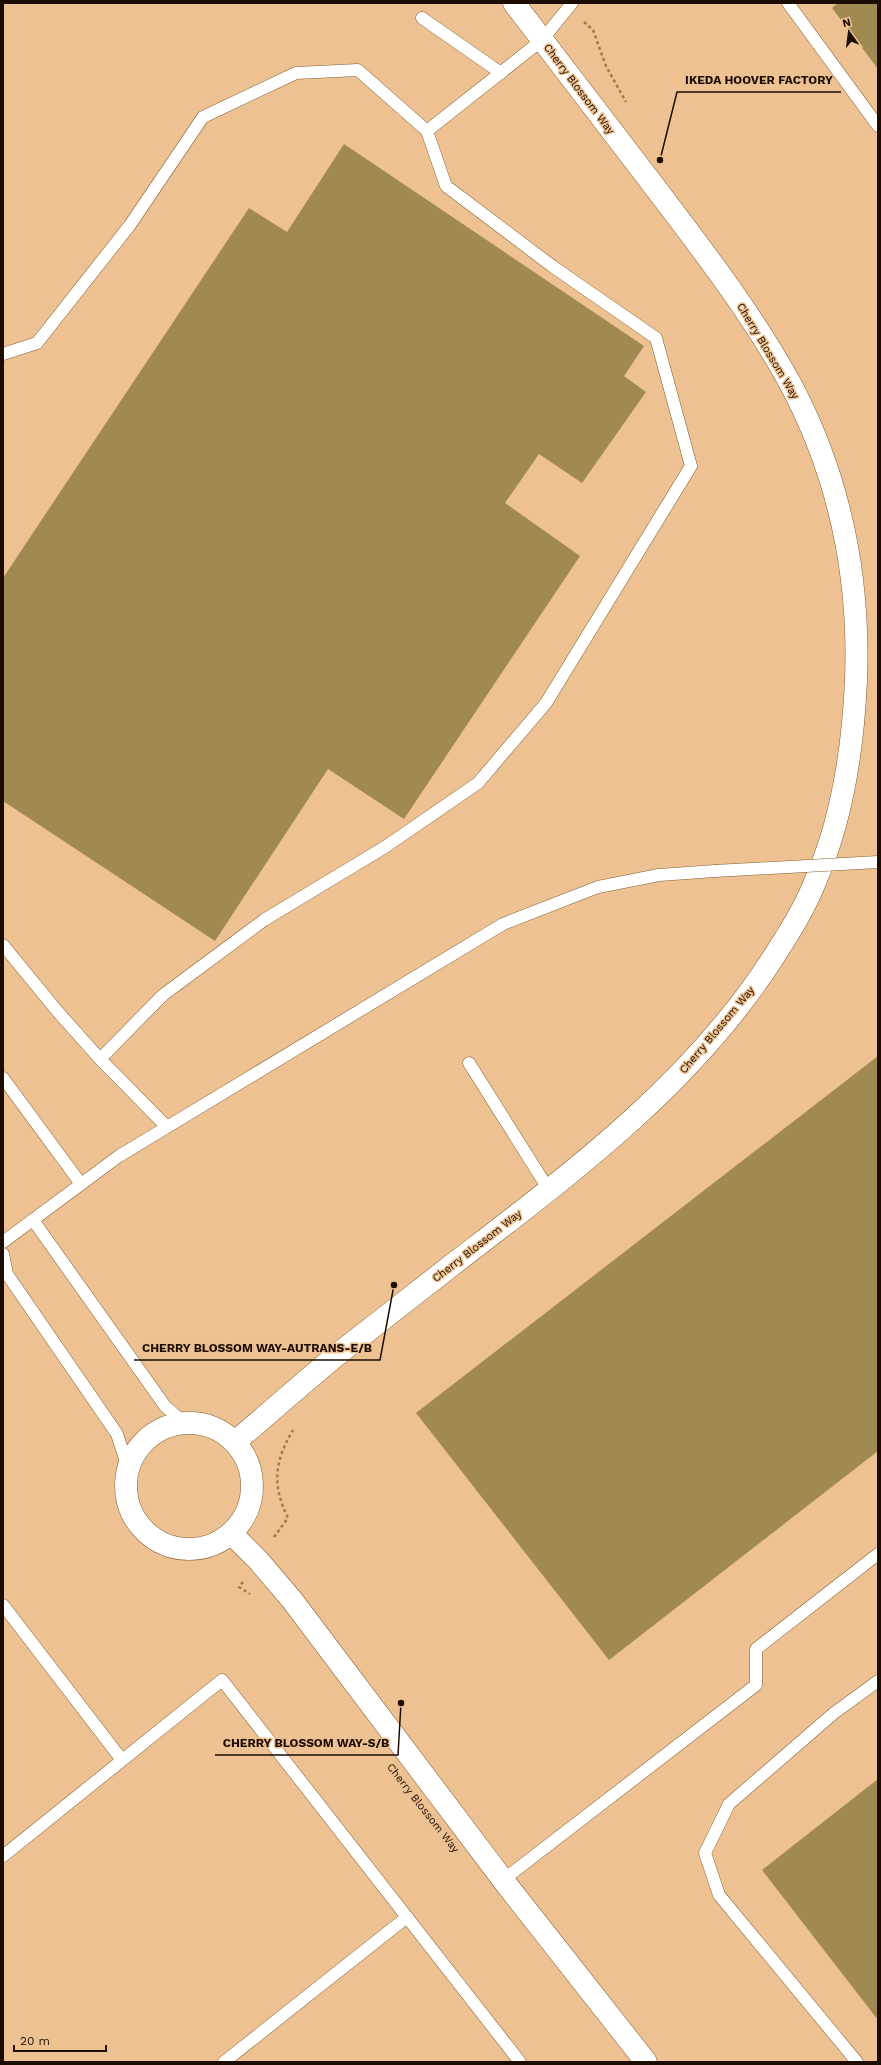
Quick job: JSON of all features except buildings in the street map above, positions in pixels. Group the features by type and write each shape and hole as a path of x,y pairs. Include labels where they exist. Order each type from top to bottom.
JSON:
{"street":[{"name":"Cherry Blossom Way","path":"235,1442 339,1353 549,1190 625,1127 692,1063 749,994 788,934 815,883 836,825 845,784 854,717 856,663 855,612 847,544 834,487 816,441 790,385 755,324 704,253 514,3"},
{"path":"184,1423 202,1424 220,1431 235,1442 247,1459 253,1478 252,1499 245,1518 232,1534 214,1545 194,1550 174,1548 155,1540 140,1526 129,1508 126,1488 128,1468 137,1451 149,1437 166,1428 184,1423"},
{"name":"Cherry Blossom Way","path":"232,1534 258,1560 292,1600 503,1880 646,2062"}],"lane":[{"path":"427,131 542,40 572,3"},
{"path":"788,3 878,126"},
{"path":"422,18 502,73"},
{"path":"3,354 37,343 130,225 203,117 296,73 358,70 427,131 446,186 552,266 656,338 691,466 546,703 478,783 385,846 264,920 163,995 100,1058"},
{"path":"3,1242 119,1156 503,924 598,887 659,875 878,862"},
{"path":"3,945 100,1058 167,1127"},
{"path":"469,1063 549,1190"},
{"path":"4,1080 81,1184"},
{"path":"33,1220 165,1406 184,1423"},
{"path":"3,1254 7,1274 117,1434 128,1468"},
{"path":"503,1880 756,1686 756,1649 878,1554"},
{"path":"3,1605 122,1760"},
{"path":"3,1856 222,1680 520,2062"},
{"path":"857,2062 719,1894 705,1853 729,1804 834,1713 878,1681"},
{"path":"224,2062 407,1917"}],"path":[{"path":"254,1597 239,1587 288,1518 280,1502 277,1490 276,1472 280,1455 294,1429"}],"place":[{"name":"IKEDA HOOVER FACTORY","path":"660,160"},
{"name":"CHERRY BLOSSOM WAY-AUTRANS-E/B","path":"394,1285"},
{"name":"CHERRY BLOSSOM WAY-S/B","path":"401,1703"}]}
